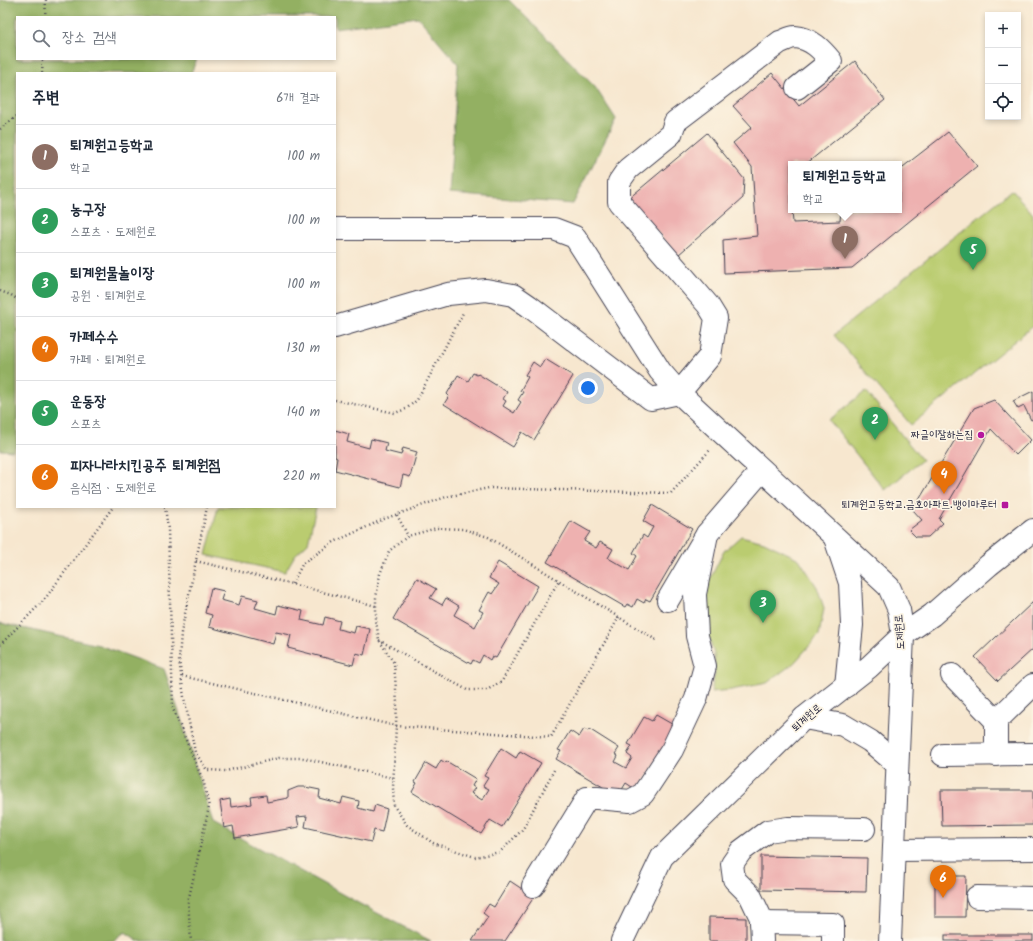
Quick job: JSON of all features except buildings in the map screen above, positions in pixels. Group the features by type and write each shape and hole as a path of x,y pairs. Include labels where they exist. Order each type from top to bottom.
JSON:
{"street":[{"path":"336,327 448,294 486,290 512,295 529,306 651,399 679,393 710,356 716,318 708,305 619,202 619,182 628,169 670,134 675,122 780,42 794,37 811,42 831,61 797,88"},
{"name":"도제원로","path":"336,229 554,229 575,237 660,371 679,393 889,587 899,610 903,634 890,941"},
{"path":"668,600 707,534 762,470"},
{"name":"퇴계원로","path":"622,941 662,857 804,718 869,667 903,634 932,615 989,565 1033,530"},
{"path":"533,886 587,798 630,801 636,798 643,794 672,750 696,699 705,666 697,636 695,594 707,534"},
{"path":"835,537 850,583 852,625 846,686"},
{"path":"952,675 996,721 996,755"},
{"path":"996,721 1033,685"},
{"path":"804,718 843,725 870,741 898,764"},
{"path":"943,755 1033,754"},
{"path":"833,941 833,924 762,932 761,918 750,895 734,879 732,864 741,851 768,831 788,828 864,829"},
{"path":"894,850 1033,849"},
{"path":"977,897 1033,898"}],"path":[{"path":"46,0 46,16"},
{"path":"42,72 43,60"},
{"path":"0,128 16,117"},
{"path":"0,291 16,298"},
{"path":"336,400 395,413 406,410 417,400 475,291"},
{"path":"292,584 303,563 334,542 384,519 446,498 489,488 671,493 724,434"},
{"path":"0,645 44,600 112,508"},
{"path":"165,508 168,529 173,709 204,783 209,807 188,902 190,941"},
{"path":"207,508 181,633 179,660 195,752 207,770 226,771 279,758 303,758 394,778"},
{"path":"397,515 408,536"},
{"path":"554,770 523,829 500,852 475,857 434,843 407,825 394,806 397,703 394,663 379,640 376,621 376,606 380,574 389,551 408,536 437,528 463,529 488,537 656,640"},
{"path":"196,561 376,606"},
{"path":"379,640 467,690 487,690 502,681 559,580"},
{"path":"182,676 396,726 551,737 619,617"}],"green space":[{"path":"0,0 509,0 595,87 616,119 573,204 449,194 458,64 418,17 336,28 336,16 16,16 16,60 197,60 191,72 16,72 16,446 13,451 0,450"},
{"path":"1012,190 1033,214 1033,326 911,425 834,335"},
{"path":"866,391 922,460 885,490 829,420"},
{"path":"218,508 316,508 308,543 295,555 285,572 206,555"},
{"path":"741,536 764,542 799,559 817,587 824,608 819,635 794,663 767,683 711,692 715,673 714,654 703,612 710,579 724,551"},
{"path":"0,623 99,645 164,669 178,709 213,823 360,904 431,941 139,941 125,932 113,941 0,941"}],"place":[{"name":"퇴계원고등학교","path":"845,259"},
{"name":"운동장","path":"973,270"},
{"name":"짜글이잘하는집","path":"981,435"},
{"name":"농구장","path":"875,440"},
{"name":"카페수수","path":"944,494"},
{"name":"퇴계원고등학교.금호아파트.뱅이마루터","path":"1005,505"},
{"name":"퇴계원물놀이장","path":"763,623"},
{"name":"피자나라치킨공주 퇴계원점","path":"943,898"}]}
